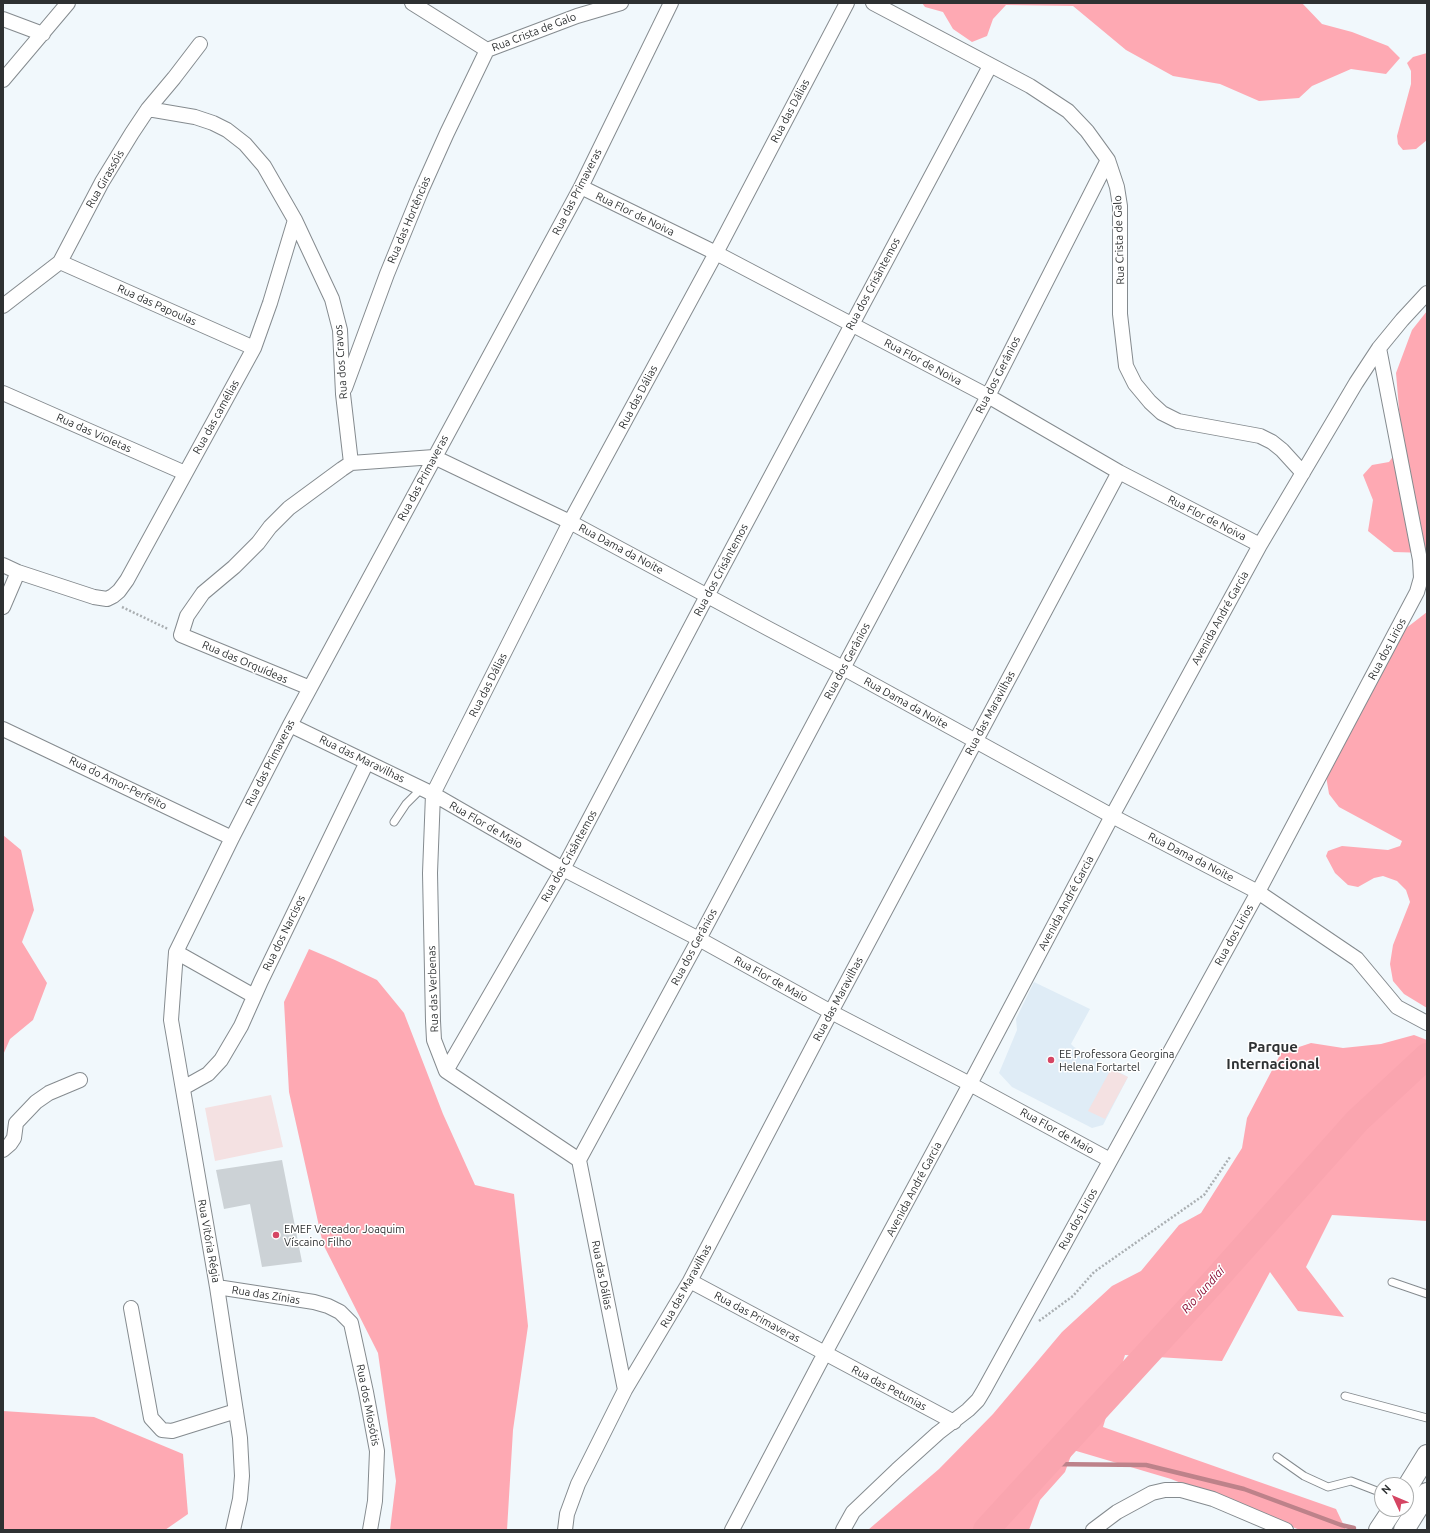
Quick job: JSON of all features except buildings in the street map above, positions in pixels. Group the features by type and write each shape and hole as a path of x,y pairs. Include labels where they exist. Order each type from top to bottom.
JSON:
{"main road":[{"path":"1413,1477 1427,1455"},
{"path":"1414,1506 1427,1493"},
{"path":"1379,1530 1388,1517"},
{"path":"1404,1530 1408,1517"}],"street":[{"path":"3,80 68,3"},
{"name":"Rua Crista de Galo","path":"412,3 487,50 577,16 621,3"},
{"name":"Rua das Primaveras","path":"176,952 290,725 581,187 671,3"},
{"name":"Rua das Dálias","path":"427,791 570,522 716,253 847,3"},
{"name":"Rua Crista de Galo","path":"873,3 1030,86 1068,111 1087,131 1108,160 1117,187 1120,206 1120,314 1126,366 1135,384 1150,402 1162,413 1178,421 1260,436 1272,442 1282,450 1303,473"},
{"path":"3,18 42,34"},
{"name":"Rua Girassóis","path":"3,306 60,262 102,182 148,109 200,44"},
{"name":"Rua das Hortências","path":"343,394 387,274 418,198 487,50"},
{"name":"Rua dos Crisântemos","path":"446,1071 563,870 707,596 990,66"},
{"name":"Rua dos Cravos","path":"148,109 196,117 227,130 252,151 264,166 295,220 332,299 340,330 343,394 351,463"},
{"name":"Rua dos Gerânios","path":"579,1160 699,939 988,396 1108,160"},
{"name":"Rua Flor de Noiva","path":"581,187 716,253 852,324 988,396 1119,472 1260,545"},
{"name":"Rua das camélias","path":"107,599 119,591 126,580 254,348 270,303 295,220"},
{"name":"Rua das Papoulas","path":"60,262 254,348"},
{"name":"Avenida André Garcia","path":"732,1530 1112,816 1260,545 1379,348 1427,293"},
{"name":"Rua dos Lirios","path":"843,1530 853,1512 938,1433 954,1422 978,1400 1258,892 1416,592 1421,578 1420,560 1379,348"},
{"name":"Rua das Violetas","path":"3,393 185,473"},
{"name":"Rua Dama da Noite","path":"351,463 434,458 570,522 843,668 1112,816 1258,892 1357,959 1397,1007 1427,1023"},
{"path":"181,635 187,616 203,593 234,567 289,508 329,477 351,463"},
{"name":"Rua das Maravilhas","path":"565,1530 568,1514 578,1484 624,1390 690,1281 831,1012 1119,472"},
{"path":"3,565 18,572 94,597 107,599"},
{"path":"3,607 18,572"},
{"name":"Rua das Orquídeas","path":"181,635 310,688"},
{"name":"Rua das Maravilhas","path":"290,725 427,791"},
{"name":"Rua do Amor-Perfeito","path":"3,729 232,838"},
{"name":"Rua dos Narcisos","path":"183,1088 208,1074 221,1060 241,1026 367,762"},
{"name":"Rua Flor de Maio","path":"427,791 563,870 699,939 831,1012 970,1084 1110,1160"},
{"name":"Rua das Verbenas","path":"427,791 434,1040 446,1071"},
{"path":"176,952 254,996"},
{"name":"Rua Vitória Régia","path":"176,952 171,1020 217,1287 240,1438 242,1476 240,1499 233,1530"},
{"path":"446,1071 579,1160"},
{"path":"3,1150 14,1138 16,1123 36,1102 49,1093 80,1080"},
{"name":"Rua das Dálias","path":"579,1160 624,1390"},
{"name":"Rua das Primaveras","path":"690,1281 825,1354"},
{"name":"Rua das Zínias","path":"217,1287 314,1302"},
{"name":"Rua dos Miosótis","path":"314,1302 328,1306 340,1312 351,1323 377,1451 375,1501 370,1530"},
{"path":"131,1308 151,1418 162,1430 172,1431 236,1411"},
{"name":"Rua das Petunias","path":"825,1354 954,1422"},
{"path":"1093,1530 1117,1512 1152,1493 1165,1490 1181,1490 1213,1499 1286,1530"}],"lane":[{"path":"394,822 406,804 427,791"},
{"path":"1392,1282 1427,1294"},
{"path":"1345,1396 1427,1418"},
{"path":"1277,1457 1304,1476 1328,1487 1351,1481 1374,1490"}],"path":[{"path":"107,599 181,635"},
{"path":"1038,1322 1073,1296 1094,1272 1204,1195 1230,1157"}],"shaded area":[{"path":"922,3 1302,3 1322,24 1352,32 1388,46 1400,58 1386,74 1351,69 1312,86 1299,98 1259,101 1220,84 1173,76 1126,50 1073,6 1006,5 993,19 987,36 972,42 953,29 943,12 925,7"},
{"path":"1427,53 1427,140 1416,149 1403,150 1398,144 1397,136 1411,84 1411,71 1407,63 1413,57"},
{"path":"1427,311 1427,553 1394,552 1368,531 1373,500 1363,475 1372,465 1389,462 1397,451 1400,421 1396,373 1412,330"},
{"path":"1427,612 1427,1008 1404,994 1393,981 1390,964 1393,945 1410,902 1406,890 1397,881 1383,876 1374,878 1358,887 1348,885 1335,873 1326,856 1328,851 1342,846 1388,850 1400,846 1402,841 1339,807 1329,794 1326,776 1396,636"},
{"path":"3,835 21,850 34,910 22,942 47,983 33,1020 10,1039 3,1055"},
{"path":"309,949 377,980 404,1013 443,1114 475,1185 514,1194 528,1326 513,1430 507,1530 390,1530 396,1481 378,1353 323,1244 289,1092 284,1002"},
{"name":"EE Professora Georgina Helena Fortartel","path":"1034,982 1090,1009 1071,1044 1128,1077 1103,1125 1092,1128 1012,1087 999,1073 1017,1030 1016,1019"},
{"path":"1414,1035 1427,1040 1427,1221 1332,1215 1306,1267 1344,1317 1298,1311 1270,1272 1222,1361 1125,1355 1103,1427 1336,1509 1346,1530 1300,1530 1171,1479 1073,1450 1065,1472 1040,1500 1029,1530 868,1530 939,1469 993,1414 1062,1332 1112,1286 1141,1271 1179,1225 1201,1213 1242,1148 1247,1118 1281,1053 1311,1043 1343,1048 1381,1044"},
{"path":"1111,1069 1128,1077 1105,1119 1088,1111"},
{"path":"271,1095 283,1147 215,1161 205,1108"},
{"path":"3,1411 94,1417 183,1454 188,1514 165,1530 3,1530"}],"waterway":[{"name":"Rio Jundiaí","path":"986,1530 1215,1280 1357,1121 1427,1056"},
{"path":"1045,1464 1146,1465 1244,1489 1341,1525 1354,1528"}],"place":[{"name":"EE Professora Georgina Helena Fortartel","path":"1051,1060"},
{"name":"EMEF Vereador Joaquim Víscaino Filho","path":"276,1235"}],"district":[{"name":"Parque Internacional","path":"1273,1056"}]}
